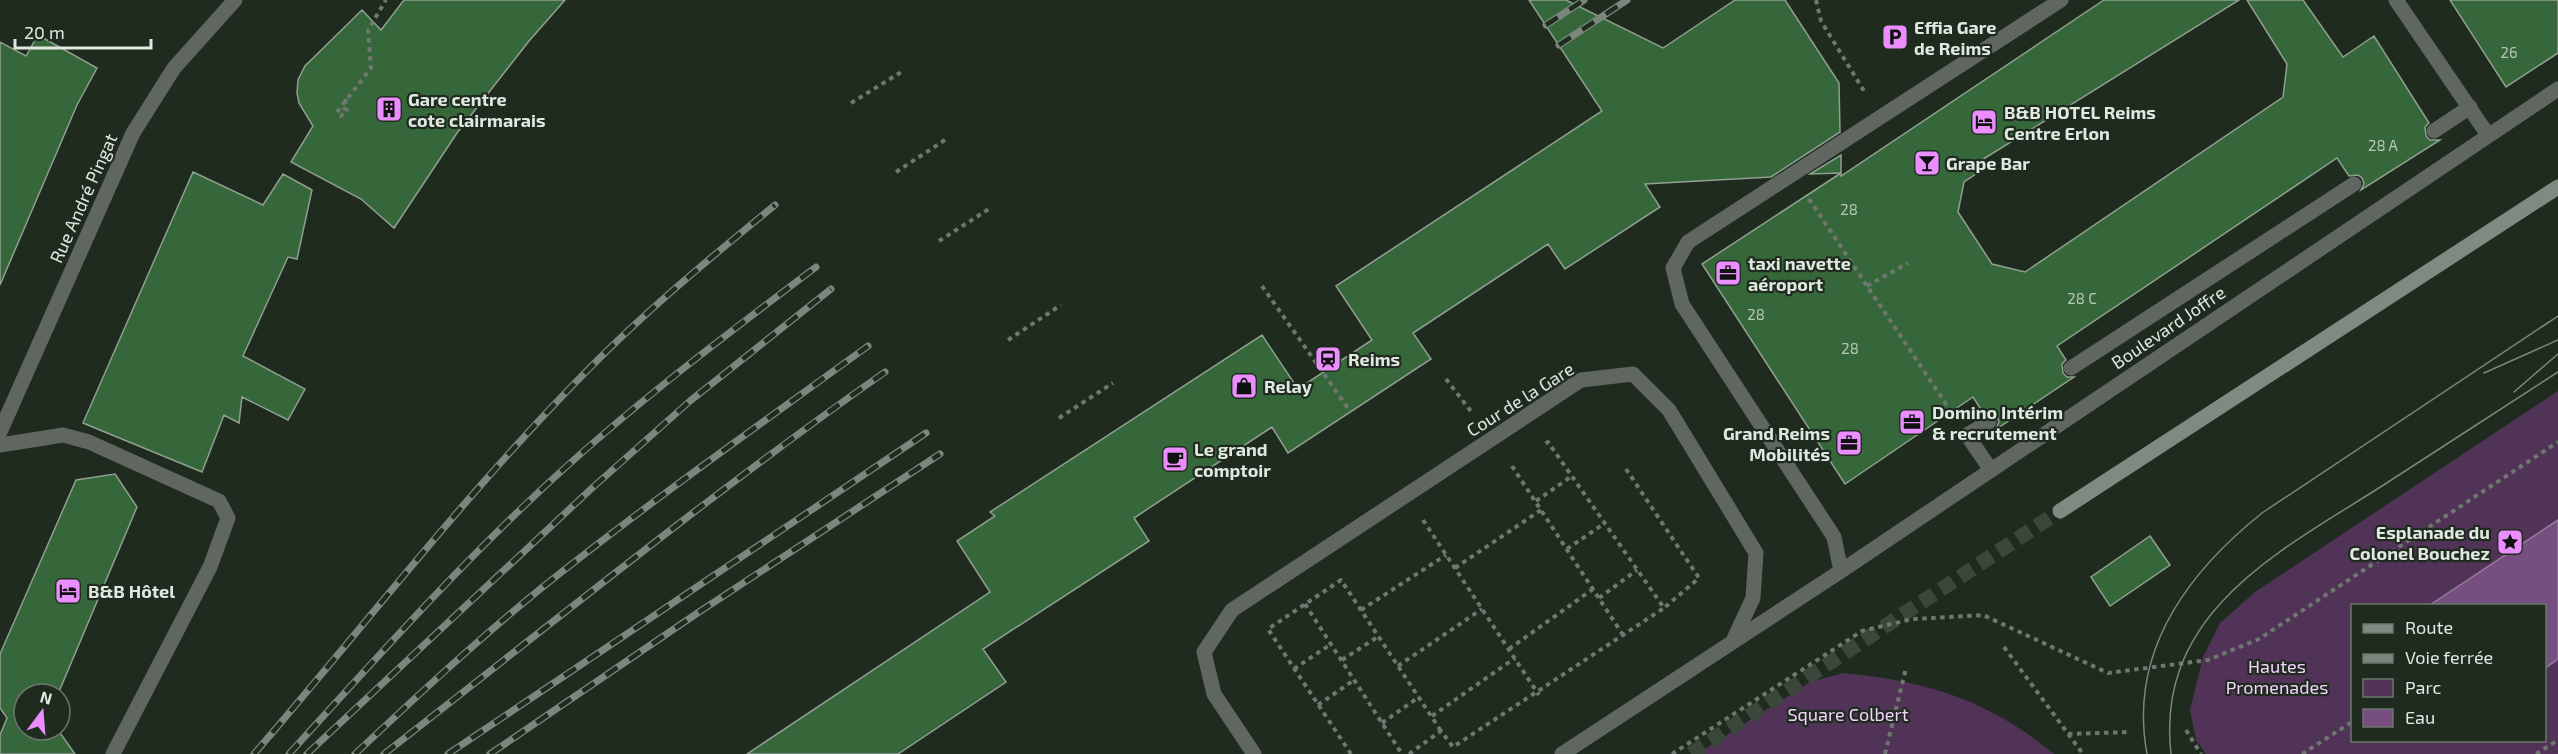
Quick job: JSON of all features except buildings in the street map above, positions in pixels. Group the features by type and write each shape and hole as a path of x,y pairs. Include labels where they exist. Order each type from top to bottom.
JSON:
{"main road":[{"path":"2060,511 2558,187"}],"street":[{"name":"Rue André Pingat","path":"0,432 133,133 174,68 235,0"},
{"path":"1841,571 1834,537 1682,304 1673,268 1688,242 2061,0"},
{"path":"2396,0 2488,135"},
{"name":"Boulevard Joffre","path":"1733,642 2558,89"},
{"path":"2434,131 2470,107"},
{"path":"2071,368 2354,184"},
{"name":"Cour de la Gare","path":"1254,754 1214,694 1204,652 1232,610 1581,380 1633,374 1669,410 1756,553 1753,598 1733,642"},
{"path":"1989,422 1967,435 1991,470"},
{"path":"0,445 63,435 89,442 219,501 228,519 210,567 113,754"},
{"path":"1562,754 1733,642"}],"path":[{"path":"346,99 371,68 368,30 387,0"},
{"path":"1816,0 1821,21 1880,117"},
{"path":"851,103 903,71"},
{"path":"896,172 948,138"},
{"path":"1793,174 1967,435"},
{"path":"939,241 992,207"},
{"path":"1867,286 1908,263"},
{"path":"1262,286 1350,411"},
{"path":"1008,340 1061,305"},
{"path":"1446,380 1475,417"},
{"path":"1059,418 1113,383"},
{"path":"1539,448 1548,442 1664,608"},
{"path":"1672,754 1862,631 1912,619 1983,615 2108,673 2208,660 2259,639 2558,442"},
{"path":"1502,473 1521,460"},
{"path":"1512,466 1623,635"},
{"path":"1337,574 1453,747 1664,608 1699,578 1626,469"},
{"path":"1536,501 1572,476"},
{"path":"1455,568 1541,510"},
{"path":"1416,530 1435,517"},
{"path":"1567,549 1605,523"},
{"path":"1425,524 1538,693"},
{"path":"1361,610 1446,555"},
{"path":"1599,598 1637,570"},
{"path":"1350,573 1268,629 1351,754"},
{"path":"1509,649 1593,589"},
{"path":"1305,604 1402,754"},
{"path":"1398,666 1482,609"},
{"path":"1342,660 1379,636"},
{"path":"1294,669 1331,644"},
{"path":"2004,647 2083,754"},
{"path":"1432,716 1515,658"},
{"path":"1885,754 1906,668"},
{"path":"1318,705 1354,680"},
{"path":"1383,723 1419,697"},
{"path":"2302,754 2351,723"},
{"path":"2186,730 2201,754"},
{"path":"1409,754 1441,731"},
{"path":"2068,734 2130,732"},
{"path":"2536,754 2558,740"}],"green space":[{"name":"Hautes Promenades","path":"2558,391 2558,754 2206,754 2196,740 2190,710 2203,657 2220,623 2255,592"},
{"name":"Square Colbert","path":"1844,673 1902,681 1955,696 2005,720 2030,735 2054,754 1697,754 1810,682"}],"water":[{"path":"2558,520 2558,659 2546,667 2546,604 2432,604"}],"tunnel":[{"path":"1691,754 2060,511"}],"tram line":[{"path":"2147,754 2143,717 2146,682 2155,649 2169,618 2188,589 2210,562 2262,513 2558,316"},
{"path":"2484,373 2558,340"},
{"path":"2514,392 2558,354"},
{"path":"2171,754 2171,704 2183,661 2204,624 2232,591 2266,562 2304,535 2558,372"}],"railway":[{"path":"1546,25 1584,0"},
{"path":"1559,45 1627,0"},
{"path":"254,754 429,545 565,393 653,308 775,205"},
{"path":"289,754 425,606 530,500 658,389 816,267"},
{"path":"307,754 591,489 690,401 831,289"},
{"path":"355,754 468,650 579,558 868,346"},
{"path":"384,754 695,512 885,372"},
{"path":"448,754 926,433"},
{"path":"490,754 699,612 940,454"}],"place":[{"name":"Effia Gare de Reims","path":"1895,37"},
{"name":"Gare centre cote clairmarais","path":"389,109"},
{"name":"B&B HOTEL Reims Centre Erlon","path":"1984,122"},
{"name":"Grape Bar","path":"1927,163"},
{"name":"taxi navette aéroport","path":"1728,273"},
{"name":"Reims","path":"1328,359"},
{"name":"Relay","path":"1244,386"},
{"name":"Domino Intérim & recrutement","path":"1912,422"},
{"name":"Grand Reims Mobilités","path":"1849,443"},
{"name":"Le grand comptoir","path":"1175,459"},
{"name":"Esplanade du Colonel Bouchez","path":"2510,542"},
{"name":"B&B Hôtel","path":"68,591"}]}
